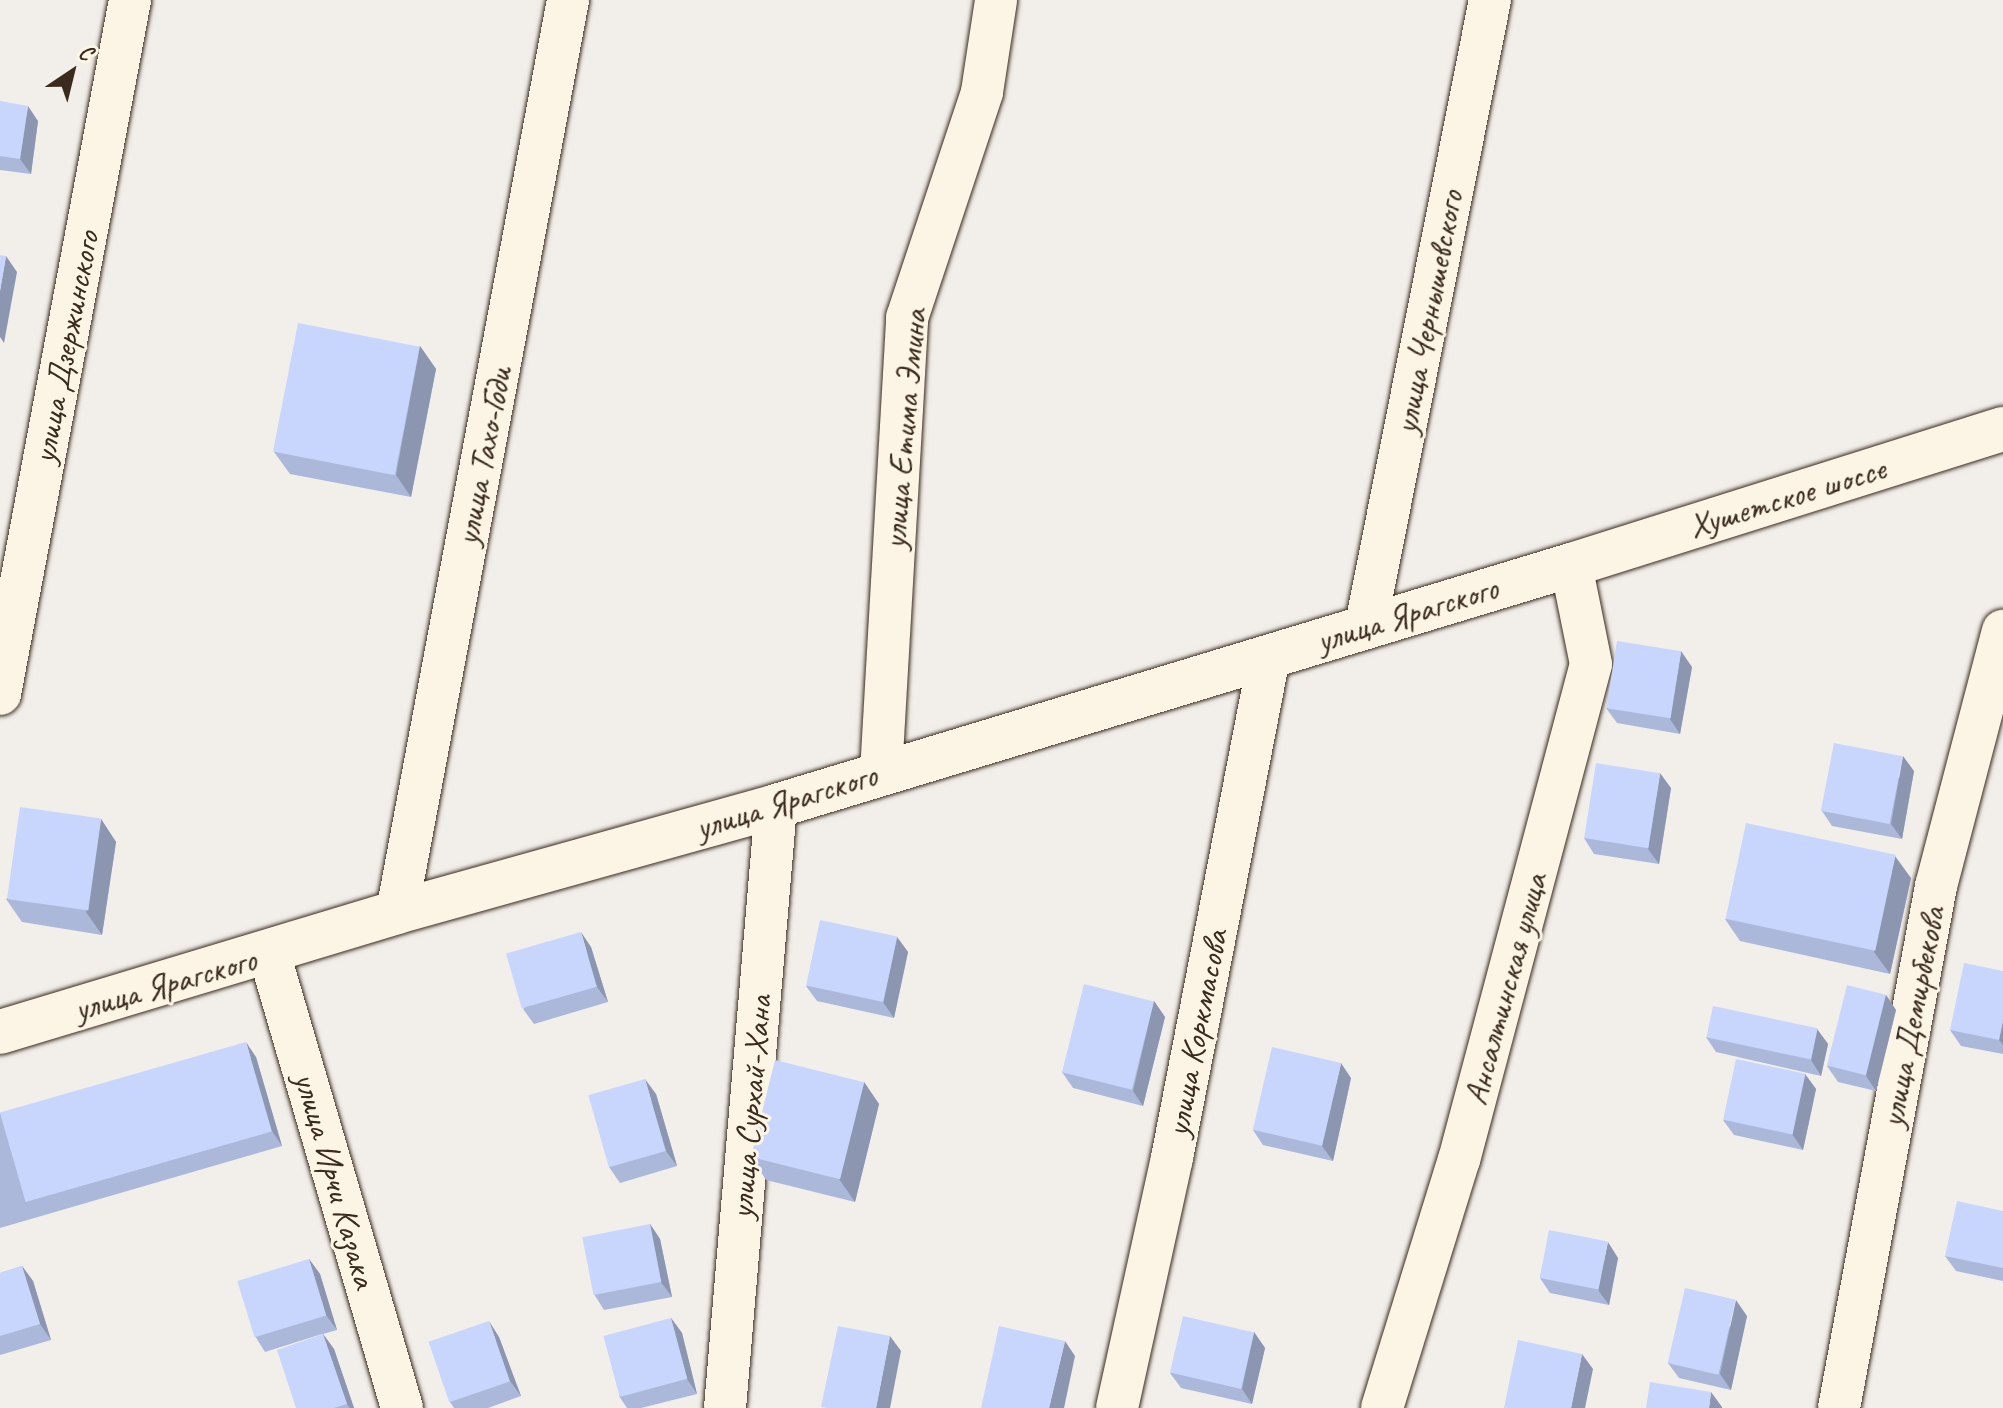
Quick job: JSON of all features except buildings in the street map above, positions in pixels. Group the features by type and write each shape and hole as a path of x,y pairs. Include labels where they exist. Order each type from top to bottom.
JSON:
{"main road":[{"name":"Хушетское шоссе","path":"1571,565 2003,429"},
{"name":"улица Ярагского","path":"0,1032 397,912 776,806 1571,565"}],"street":[{"name":"улица Дзержинского","path":"0,694 130,0"},
{"name":"улица Тахо-Годи","path":"397,912 568,0"},
{"name":"улица Етима Эмина","path":"881,773 907,318 982,92 996,0"},
{"name":"улица Чернышевского","path":"1366,625 1490,0"},
{"name":"Ансалтинская улица","path":"1382,1408 1459,1160 1591,664 1571,565"},
{"name":"улица Демирбекова","path":"1839,1408 1936,886 2003,631"},
{"name":"улица Коркмасова","path":"1117,1408 1172,1158 1269,657"},
{"name":"улица Сурхай-Хана","path":"725,1408 776,806"},
{"name":"улица Ирчи Казака","path":"269,953 402,1408"}]}
